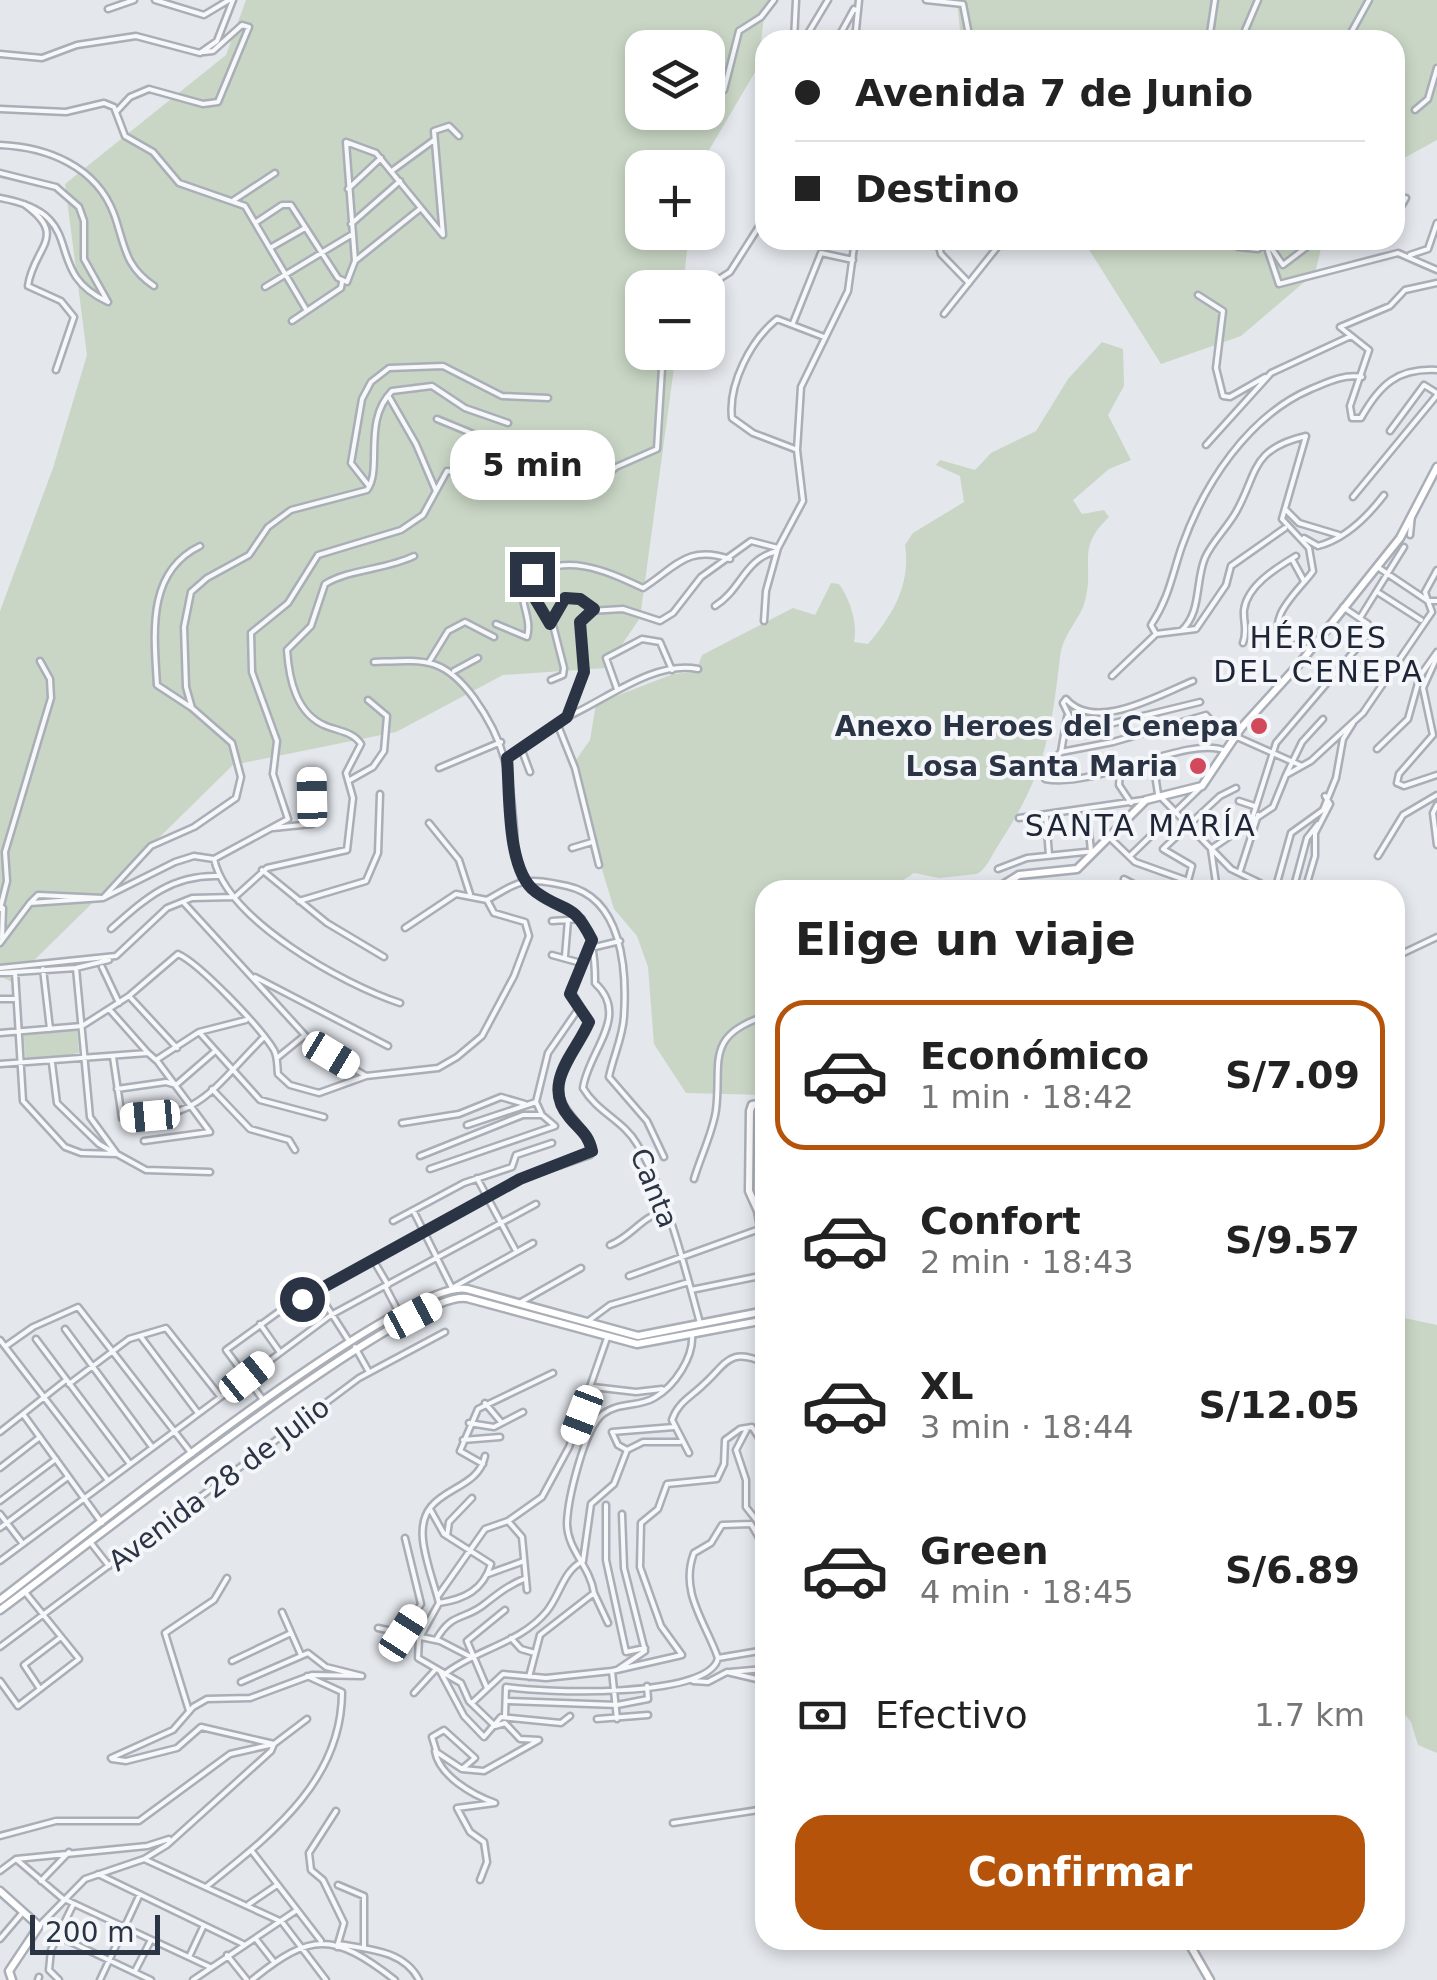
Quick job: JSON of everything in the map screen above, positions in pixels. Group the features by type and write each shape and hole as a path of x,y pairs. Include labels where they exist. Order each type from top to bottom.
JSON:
{"main road":[{"path":"1013,880 1070,872 1146,800 1202,786 1235,737 1400,538 1437,466"},
{"path":"755,1105 750,1111 749,1191 755,1206"},
{"path":"0,1600 193,1456 234,1430 265,1402 400,1313 452,1288 517,1304 607,1338 650,1344 755,1322"},
{"path":"0,1610 352,1344 454,1297 638,1336 755,1313"},
{"path":"0,1891 39,1926 10,1971 12,1980"},
{"path":"1193,1950 1210,1980"}],"street":[{"path":"108,9 134,0"},
{"path":"155,0 204,14 231,0"},
{"path":"200,53 217,42 231,0"},
{"path":"725,86 739,31 761,17 774,0"},
{"path":"794,30 796,0"},
{"path":"810,30 828,0"},
{"path":"856,30 860,0"},
{"path":"926,0 963,4 968,30"},
{"path":"1210,30 1215,0"},
{"path":"1245,30 1258,0"},
{"path":"1353,30 1369,0"},
{"path":"843,30 854,9 858,10"},
{"path":"0,54 42,58 77,45 136,36 200,53 214,51 242,24 248,27 218,102 203,104 149,89 130,97 117,111"},
{"path":"1415,110 1428,99 1437,68"},
{"path":"0,109 66,112 110,104 117,111 126,136 161,160 178,183 199,194 246,206 308,311"},
{"path":"342,282 351,279 355,261 346,142 382,158 438,232 445,234 434,131 444,125 459,136"},
{"path":"392,170 434,140"},
{"path":"0,146 54,154 85,174 108,200 124,255 154,286"},
{"path":"348,188 382,158"},
{"path":"0,173 56,187 79,207 84,221 84,259 108,302 67,266 52,218 20,201 0,198"},
{"path":"234,200 275,173"},
{"path":"351,224 401,181"},
{"path":"20,201 47,227 28,286 61,302 74,317 56,370"},
{"path":"255,223 287,204 342,282 342,288 292,321"},
{"path":"355,261 421,208"},
{"path":"1265,250 1274,280 1282,285 1391,254 1410,255 1428,249 1437,222"},
{"path":"270,248 306,228"},
{"path":"725,275 755,233"},
{"path":"265,287 353,234"},
{"path":"764,621 766,590 777,549 803,501 797,450 801,387 848,291 854,250"},
{"path":"939,250 970,284"},
{"path":"944,314 996,250"},
{"path":"1273,250 1285,266 1304,250"},
{"path":"793,323 820,253 853,260"},
{"path":"1410,255 1437,270"},
{"path":"1437,283 1405,290 1390,306 1341,326 1341,332 1370,350 1350,406 1355,420 1390,381 1408,370 1437,370"},
{"path":"1198,295 1223,310 1216,368 1223,396 1230,397 1351,336"},
{"path":"797,450 753,433 730,416 738,379 752,348 777,319 824,338"},
{"path":"370,488 351,462 360,405 367,387 388,368 443,366 480,389 502,396 548,398"},
{"path":"597,483 616,468 657,450 663,370"},
{"path":"1206,445 1271,373"},
{"path":"1156,634 1152,625 1168,599 1182,546 1220,469 1265,416 1293,397 1344,376 1362,377"},
{"path":"370,488 376,419 387,395 398,388 432,386 465,408 508,423"},
{"path":"1353,497 1437,394 1424,386 1390,431"},
{"path":"387,395 416,444 436,490"},
{"path":"1,942 30,904 104,898 175,862 194,856 214,860 288,816 273,774 277,741 253,678 252,633 288,603 318,555 401,530 423,515 446,471 494,478 532,450 488,440 437,419"},
{"path":"1180,632 1195,608 1207,555 1238,509 1250,471 1290,440 1306,436 1282,520 1300,536 1318,546 1341,535 1365,518 1384,495"},
{"path":"192,708 185,679 184,627 187,603 197,584 249,555 268,527 291,510 353,497 370,488"},
{"path":"1286,510 1298,523 1341,535"},
{"path":"1410,535 1414,521 1411,511"},
{"path":"1112,676 1156,634 1198,627 1226,586 1236,562 1282,529 1290,528"},
{"path":"1300,536 1313,565 1282,609 1279,629 1286,644 1310,649"},
{"path":"553,625 565,598 580,599 594,609 623,609 660,622 673,613 701,577 752,541 777,549"},
{"path":"104,898 151,846 194,827 236,798 240,777 232,743 192,708 157,686 154,631 161,592 172,564 200,546"},
{"path":"1360,618 1404,547"},
{"path":"715,606 729,596 753,560 777,549"},
{"path":"496,624 527,637 530,621 521,589 524,580 541,570 577,564 643,588 682,557 708,553 730,559"},
{"path":"0,971 101,965 116,956 161,912 202,896 235,897 262,870 348,850 352,798 348,767 360,751 358,738 321,724 306,711 292,686 287,650 311,626 324,584 338,577 380,571 414,556"},
{"path":"1243,643 1245,606 1259,584 1294,558 1304,582"},
{"path":"1375,565 1428,601 1437,601"},
{"path":"1278,880 1292,833 1323,810 1325,796 1336,778 1342,739 1429,618 1432,608 1425,592 1437,570"},
{"path":"524,580 544,617 553,625 564,668 563,674 551,680"},
{"path":"1379,592 1421,620"},
{"path":"1252,820 1272,753 1350,660 1368,632 1368,624 1343,607"},
{"path":"567,717 584,672 580,622 594,609"},
{"path":"430,662 448,631 464,622 494,637"},
{"path":"617,689 606,658 642,640 660,642 672,670"},
{"path":"1376,749 1408,719 1420,676 1437,655"},
{"path":"1437,655 1423,688 1433,734 1397,783 1404,786 1437,776"},
{"path":"454,671 478,658"},
{"path":"1350,660 1381,682"},
{"path":"1,942 5,852 51,698 50,679 40,661"},
{"path":"374,662 430,662 454,671 501,742 507,758 514,854 522,878 536,893 570,907 582,919"},
{"path":"507,758 617,689 672,670 698,669"},
{"path":"1193,681 1102,713 1081,712 1064,700 1067,716 1074,729 1084,731 1200,702"},
{"path":"348,784 354,774 377,762 388,740 387,716 368,700"},
{"path":"1226,751 1208,746 1120,770 1058,781 1045,779 1044,768 1061,752 1113,742 1206,715 1235,737 1302,766"},
{"path":"1061,752 1067,716"},
{"path":"1212,849 1276,803 1291,761 1323,719"},
{"path":"1286,775 1353,723"},
{"path":"556,724 575,768 599,865"},
{"path":"438,768 501,742"},
{"path":"521,748 530,772"},
{"path":"1154,768 1158,794 1231,869 1251,880"},
{"path":"1120,770 1120,785 1131,803"},
{"path":"273,828 312,824 312,772"},
{"path":"1129,857 1202,786"},
{"path":"1188,880 1192,866 1163,851 1187,824 1236,788"},
{"path":"299,901 366,881 378,853 380,794"},
{"path":"1378,856 1403,815 1437,795"},
{"path":"1309,880 1315,856 1315,833 1330,804 1325,796"},
{"path":"1019,818 1087,812 1146,800"},
{"path":"1239,802 1254,806"},
{"path":"1437,805 1433,814 1437,846"},
{"path":"998,869 1027,858 1093,851 1087,812"},
{"path":"1240,871 1258,815"},
{"path":"1046,817 1050,855"},
{"path":"1294,880 1307,838 1322,822"},
{"path":"429,823 458,860 470,894"},
{"path":"1110,837 1129,857 1186,880"},
{"path":"572,848 592,842"},
{"path":"1212,849 1217,880"},
{"path":"214,860 218,876 266,929 341,976 400,1002"},
{"path":"262,870 299,901 384,956"},
{"path":"111,928 158,888 194,876 218,876"},
{"path":"487,900 522,878 586,891 612,920 620,941 624,1014 609,1077 647,1121 664,1157"},
{"path":"0,1033 82,1026 129,996 174,955 182,955 206,973 264,1038 277,1058 281,1079 319,1093 366,1076 438,1068 482,1036 514,976 528,936 525,922 494,913 487,900 456,894 405,928"},
{"path":"184,902 305,1036 366,1076"},
{"path":"2,918 18,920"},
{"path":"552,921 582,919"},
{"name":"Canta","path":"582,919 595,948 595,983 612,1007 584,1088 606,1118 636,1141 664,1210 700,1323"},
{"path":"565,956 568,920"},
{"path":"1405,953 1437,937"},
{"path":"265,1402 226,1350 260,1324 550,1166 590,1155 588,1136 569,1117 558,1093 564,1062 580,1044 589,1022 570,994 592,940"},
{"path":"595,948 620,941"},
{"path":"552,954 581,963"},
{"path":"0,971 116,956"},
{"path":"101,965 118,1003"},
{"path":"43,968 50,1029"},
{"path":"76,968 89,1115 118,1154"},
{"path":"15,972 24,1101 65,1147 81,1153 118,1154"},
{"path":"252,975 388,1046"},
{"path":"129,996 178,1048"},
{"path":"0,999 16,999"},
{"path":"430,1169 555,1126 542,1115 536,1102 548,1053 579,1008"},
{"path":"109,1009 156,1060 210,1129 207,1135 144,1141"},
{"path":"156,1060 199,1032 246,1020"},
{"path":"694,1179 716,1112 714,1073 724,1042 730,1034 755,1021"},
{"path":"199,1032 260,1100 324,1117"},
{"path":"277,1058 305,1036"},
{"path":"114,1057 124,1118 194,1108 264,1038"},
{"path":"176,1086 214,1052"},
{"path":"0,1064 148,1053"},
{"path":"52,1061 57,1103 98,1144 150,1172 210,1172"},
{"path":"118,1088 166,1082 176,1086"},
{"path":"212,1089 250,1128 290,1140 294,1150"},
{"path":"402,1123 459,1114 501,1098 529,1106"},
{"path":"467,1125 514,1106 536,1102"},
{"path":"420,1156 522,1115 542,1115"},
{"path":"393,1222 477,1178 512,1167 516,1155 552,1143"},
{"path":"477,1178 515,1250"},
{"path":"0,1561 332,1314 536,1204"},
{"path":"413,1210 452,1288 515,1250 533,1244"},
{"path":"610,1245 622,1240 640,1220 664,1210"},
{"path":"629,1276 755,1230"},
{"path":"374,1262 400,1313"},
{"path":"517,1304 581,1268"},
{"path":"691,1290 755,1277"},
{"path":"584,1324 610,1305 689,1282"},
{"path":"317,1292 369,1372"},
{"path":"6,1346 32,1327 78,1307 193,1456"},
{"path":"260,1324 279,1351"},
{"path":"0,1432 113,1349 162,1328 171,1331 220,1397"},
{"path":"65,1329 152,1447"},
{"name":"Avenida 28 de Julio","path":"0,1647 369,1372 446,1332"},
{"path":"608,1623 583,1560 569,1544 569,1494 597,1421 610,1410 655,1398 690,1357 692,1334"},
{"path":"141,1336 198,1414"},
{"path":"495,1726 472,1704 460,1683 418,1658 420,1639 438,1599 486,1529 508,1521 542,1498 563,1462 607,1338"},
{"path":"36,1339 130,1464"},
{"path":"0,1340 108,1480"},
{"path":"689,1453 672,1420 682,1401 707,1382 721,1363 735,1356 755,1361"},
{"path":"483,1464 461,1454 469,1424 485,1403 553,1373"},
{"path":"592,1387 636,1392 664,1388"},
{"path":"485,1403 503,1424"},
{"path":"469,1424 503,1424 522,1412"},
{"path":"23,1414 102,1523"},
{"path":"627,1450 618,1445 612,1432 674,1427"},
{"path":"746,1427 736,1450 746,1480 746,1508 755,1519"},
{"path":"472,1704 503,1674 528,1677 614,1671 683,1654 661,1626 640,1567 641,1523 658,1509 667,1484 717,1479 724,1464 725,1440 746,1427 755,1430"},
{"path":"0,1468 40,1437"},
{"path":"463,1440 500,1437"},
{"path":"414,1693 441,1671 510,1638 545,1614 568,1572 583,1560 591,1504 614,1484 627,1450 643,1442 680,1442"},
{"path":"438,1599 422,1540 430,1510 441,1494 468,1483 485,1456"},
{"path":"0,1501 56,1459"},
{"path":"0,1528 68,1477"},
{"path":"447,1536 449,1522 472,1498"},
{"path":"606,1505 606,1560 621,1620 622,1646 626,1652 645,1648"},
{"path":"430,1510 447,1536 490,1562 487,1576"},
{"path":"0,1514 23,1544"},
{"path":"614,1671 642,1655 645,1648 624,1568 622,1514"},
{"path":"508,1521 522,1537 527,1590"},
{"path":"718,1658 691,1595 688,1574 694,1553 711,1543 720,1527 744,1522 755,1528"},
{"path":"403,1633 421,1604 405,1538"},
{"path":"91,1543 109,1566"},
{"path":"438,1599 468,1596 487,1576 524,1560"},
{"path":"487,1576 498,1590"},
{"path":"189,1711 165,1633 214,1600 227,1578"},
{"path":"436,1640 452,1618 484,1605 498,1590 526,1578"},
{"path":"0,1680 18,1706 79,1659 25,1592"},
{"path":"528,1677 540,1635 594,1593"},
{"path":"487,1688 468,1642 505,1610"},
{"path":"282,1612 301,1654"},
{"path":"378,1628 436,1640 472,1657"},
{"path":"232,1661 291,1633"},
{"path":"40,1688 24,1665 61,1637"},
{"path":"510,1638 521,1649 534,1653"},
{"path":"441,1671 464,1716 482,1736 505,1716 506,1686 528,1692 615,1691 708,1675 718,1658 755,1652"},
{"path":"241,1682 301,1654 312,1654 326,1667 362,1675 307,1676 250,1698 207,1700 189,1711 173,1730 111,1758 126,1761 177,1748 201,1728 274,1744"},
{"path":"689,1680 708,1682 727,1672 755,1670"},
{"path":"614,1671 617,1719"},
{"path":"727,1672 755,1679"},
{"path":"206,1887 309,1796 333,1738 342,1692 307,1676"},
{"path":"506,1700 616,1705 645,1700 647,1686"},
{"path":"505,1716 519,1722 561,1723 570,1716"},
{"path":"597,1719 648,1716"},
{"path":"0,1836 56,1821 139,1821 230,1754 274,1744 307,1719"},
{"path":"436,1750 462,1770 484,1772 539,1740 520,1740 505,1723 495,1726"},
{"path":"462,1770 475,1758 444,1730 432,1737 436,1758 453,1778 495,1803 457,1808 470,1832 484,1842 487,1862 480,1880"},
{"path":"39,1926 62,1898 98,1874 144,1859 174,1838 272,1751 274,1744"},
{"path":"336,1811 312,1843 309,1862 342,1916 345,1927 337,1945"},
{"path":"672,1823 755,1811"},
{"path":"0,1872 16,1860 147,1846 174,1838"},
{"path":"250,1849 321,1942"},
{"path":"41,1881 69,1852"},
{"path":"144,1859 282,1922 326,1980"},
{"path":"16,1860 62,1898 210,1967"},
{"path":"98,1874 243,1944"},
{"path":"249,1904 277,1884"},
{"path":"338,1884 364,1896 364,1949"},
{"path":"100,1980 140,1894"},
{"path":"0,1906 7,1898"},
{"path":"60,1980 48,1966 73,1904"},
{"path":"194,1980 297,1910"},
{"path":"0,1939 23,1912"},
{"path":"189,1958 204,1926"},
{"path":"58,1936 151,1980"},
{"path":"256,1939 274,1962"},
{"path":"134,1972 150,1940"},
{"path":"227,1955 249,1980 300,1946 321,1942 364,1949 405,1962 419,1980"},
{"path":"337,1945 395,1980"}],"green space":[{"path":"246,0 773,0 762,30 755,30 755,72 725,123 725,30 625,30 625,130 721,130 709,150 625,150 625,250 687,250 685,270 625,270 625,370 674,370 640,618 606,668 503,675 396,732 233,765 12,982 0,976 0,611 53,468 87,355 65,184 226,55"},
{"path":"957,0 1437,0 1437,140 1405,158 1405,30 960,30"},
{"path":"1089,250 1321,250 1315,273 1241,336 1161,364"},
{"path":"1102,342 1123,349 1124,386 1108,415 1131,460 1109,469 1073,500 1082,514 1104,510 1109,517 1089,548 1085,601 1062,648 1043,754 1026,797 987,865 977,874 939,878 914,873 903,880 755,880 755,1095 686,1093 654,1044 648,967 637,936 614,909 571,767 590,740 596,704 673,674 696,672 702,655 793,608 815,615 831,583 839,584 850,604 854,642 868,644 885,622 903,586 905,545 913,533 964,502 960,476 936,465 940,460 975,470 991,453 1036,431 1068,379"},
{"path":"77,1031 79,1053 26,1061 23,1034"},
{"path":"755,1121 755,1191 751,1179"},
{"path":"1405,1318 1437,1325 1437,1753 1418,1745 1405,1714"}],"place":[{"name":"Anexo Heroes del Cenepa","path":"1259,726"},
{"name":"Losa Santa Maria","path":"1198,766"}],"district":[{"name":"HÉROES DEL CENEPA","path":"1319,654"},
{"name":"SANTA MARÍA","path":"1141,825"}],"route":[{"path":"302,1299 520,1179 580,1159 592,1151 588,1136 569,1117 558,1093 564,1062 580,1044 589,1022 572,1000 570,989 592,940 582,919 570,907 536,893 522,878 514,854 507,758 567,717 584,672 580,622 594,609 570,596 560,604 553,625 550,624 524,580 532,574"}]}
